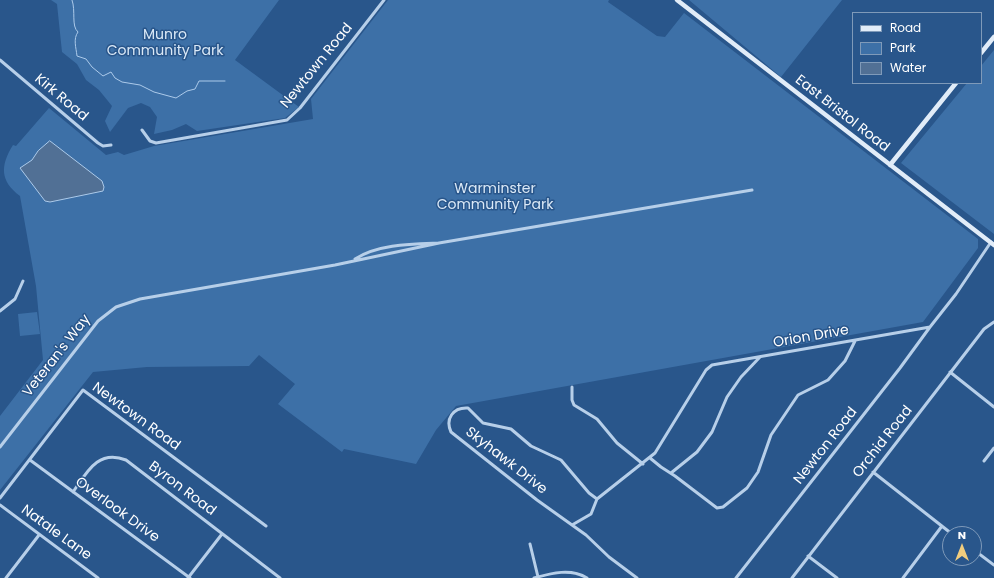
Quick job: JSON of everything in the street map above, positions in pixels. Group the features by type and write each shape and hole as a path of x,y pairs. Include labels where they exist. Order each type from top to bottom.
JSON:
{"main road":[{"name":"East Bristol Road","path":"677,0 992,243"},
{"path":"982,52 994,37"},
{"path":"890,165 955,84"}],"street":[{"name":"Newtown Road","path":"142,130 150,141 156,143 287,120 300,108 384,0"},
{"name":"Kirk Road","path":"0,60 98,143 103,146 111,145"},
{"path":"353,260 373,250 417,243 439,243 752,190"},
{"name":"Veteran's Way","path":"0,448 102,316 121,304 439,243"},
{"path":"930,327 956,294 992,243"},
{"path":"0,311 15,300 24,281"},
{"name":"Orchid Road","path":"792,578 950,372 984,329 994,322"},
{"name":"Orion Drive","path":"643,464 650,458 708,368 715,364 930,327"},
{"name":"Newton Road","path":"736,578 900,368 930,327"},
{"path":"650,458 660,467 671,473 719,508 723,507 747,488 758,472 770,435 798,395 828,380 845,361 855,341"},
{"path":"671,473 698,452 712,432 727,398 741,377 760,357"},
{"path":"950,372 994,407"},
{"path":"572,387 572,400 574,405 597,419 617,443 643,464 596,499 591,514 572,526"},
{"name":"Newtown Road","path":"0,498 83,390 266,526"},
{"name":"Skyhawk Drive","path":"596,499 561,460 531,446 511,429 486,424 468,408 458,409 452,414 448,424 451,432 572,526 578,529 637,578"},
{"path":"984,461 994,448"},
{"name":"Byron Road","path":"73,492 97,461 109,457 126,460 280,578"},
{"name":"Overlook Drive","path":"30,460 189,578"},
{"path":"873,472 942,526 903,578"},
{"name":"Natale Lane","path":"0,505 98,578"},
{"path":"189,578 222,534"},
{"path":"7,578 39,535"},
{"path":"530,544 536,577 563,572 578,574 588,578"},
{"path":"808,556 837,578"},
{"path":"982,556 994,565"}],"green space":[{"name":"Munro Community Park","path":"51,0 279,0 235,60 299,107 285,118 197,131 186,124 172,130 154,134 157,117 150,107 141,103 128,108 110,132 105,121 112,106 99,90 86,80 77,64 62,52 57,4"},
{"name":"Warminster Community Park","path":"388,0 609,0 608,2 657,36 665,37 684,13 978,239 978,248 923,322 456,406 436,430 416,464 344,449 342,452 278,404 295,384 259,355 249,366 147,367 93,372 0,490 0,416 43,360 36,286 20,196 9,185 4,173 4,166 13,145 16,146 49,108 106,155 118,152 124,155 154,146 313,119 311,99"},
{"path":"689,0 842,0 781,77"},
{"path":"994,50 994,234 901,163 966,84 982,84 982,65"},
{"path":"37,312 40,334 20,336 18,314"}],"water":[{"path":"50,141 102,181 104,187 103,191 50,202 45,201 20,168 32,160 38,151"}],"waterway":[{"path":"72,0 74,22 78,32 75,40 77,56 86,59 92,67 103,76 111,72 115,78 122,82 140,85 154,92 176,98 187,91 195,89 199,81 225,81"}]}
